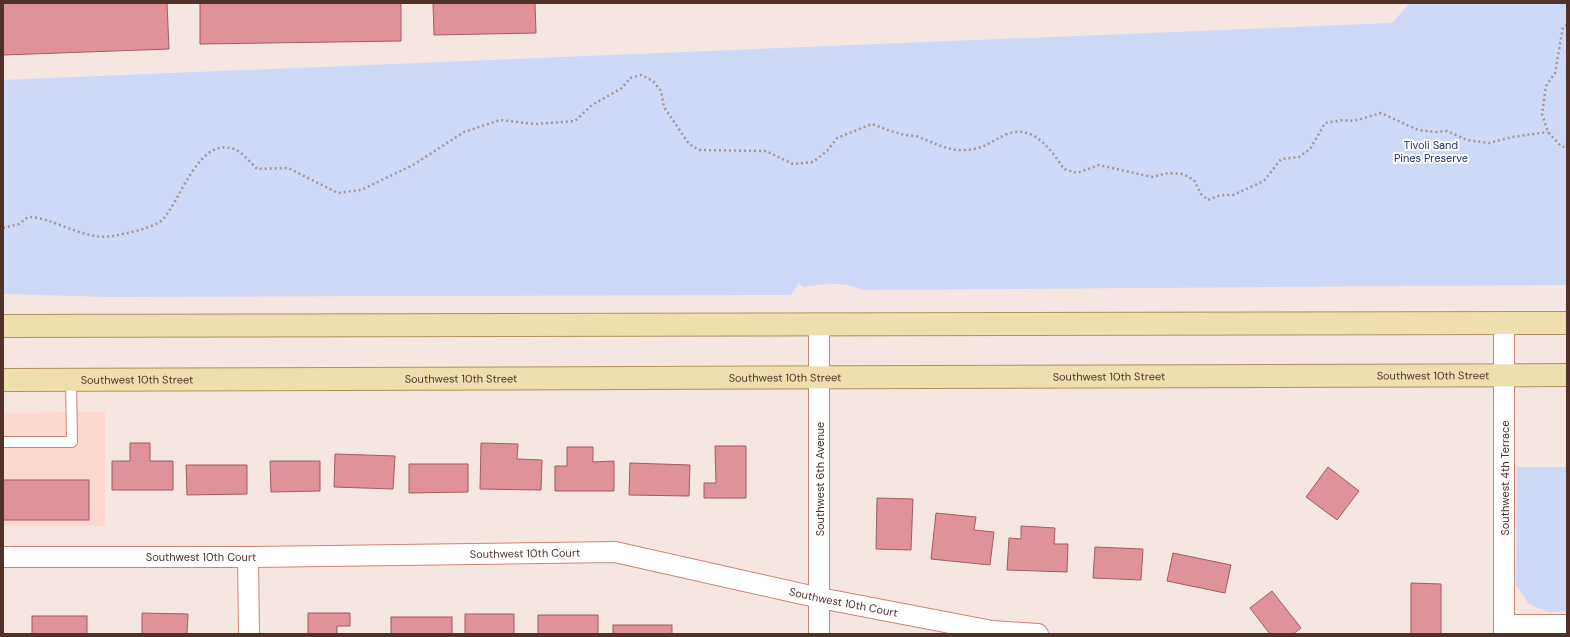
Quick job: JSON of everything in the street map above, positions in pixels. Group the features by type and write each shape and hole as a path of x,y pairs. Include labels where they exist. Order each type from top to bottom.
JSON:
{"main road":[{"path":"3,326 1567,322"},
{"name":"Southwest 10th Street","path":"3,380 1567,375"}],"street":[{"name":"Southwest 4th Terrace","path":"1504,323 1506,376 1504,629"},
{"name":"Southwest 6th Avenue","path":"819,325 819,634"},
{"name":"Southwest 10th Court","path":"3,556 248,557 615,552 820,598 992,630 1038,634"},
{"path":"248,557 249,634"},
{"path":"1504,629 1567,625"}],"lane":[{"path":"3,442 72,442 71,379"}],"path":[{"path":"1567,25 1563,27 1555,73 1546,86 1542,114 1548,132 1561,146 1567,148"},
{"path":"3,228 19,224 28,217 38,217 70,230 94,236 112,237 145,228 160,222 168,213 185,183 204,156 223,148 235,149 257,169 288,168 338,193 361,190 413,165 464,132 500,120 535,124 576,121 592,105 622,88 630,78 641,75 653,81 661,91 664,107 689,144 699,150 766,151 793,164 813,162 827,151 837,138 872,124 899,134 917,136 946,148 965,150 988,146 1008,134 1022,131 1034,135 1050,149 1064,169 1077,173 1099,165 1152,177 1168,173 1183,174 1194,180 1201,194 1208,200 1221,195 1233,195 1264,181 1281,159 1299,157 1310,149 1325,123 1343,120 1354,121 1381,113 1418,130 1436,132 1447,131 1467,140 1489,143 1512,136 1548,132"}],"shaded area":[{"path":"105,412 105,526 3,526 3,413"}],"green space":[{"name":"Tivoli Sand Pines Preserve","path":"1410,3 1567,3 1567,285 862,290 840,284 825,284 803,287 799,283 791,295 109,297 3,294 3,80 1392,23"},
{"path":"1517,467 1567,467 1567,611 1548,612 1529,604 1516,585"}],"building":[{"path":"3,3 167,3 169,49 3,55"},
{"path":"200,3 401,3 401,41 200,44"},
{"path":"433,3 535,3 536,33 434,35"},
{"path":"130,443 150,443 150,461 173,461 173,490 112,490 112,461 130,461"},
{"path":"481,443 518,444 517,459 542,460 541,490 480,489"},
{"path":"715,446 746,446 746,498 704,498 704,483 716,483"},
{"path":"567,447 593,447 593,462 614,461 614,491 555,491 555,466 567,466"},
{"path":"335,454 395,456 393,489 334,487"},
{"path":"270,461 320,461 320,491 271,492"},
{"path":"630,463 690,465 689,496 629,495"},
{"path":"409,464 468,464 468,492 409,493"},
{"path":"186,465 247,465 247,494 187,495"},
{"path":"1328,467 1359,491 1337,520 1306,497"},
{"path":"3,480 89,480 89,520 3,520"},
{"path":"877,498 913,499 911,550 876,549"},
{"path":"936,513 976,517 974,530 994,532 990,565 931,559"},
{"path":"1021,526 1055,528 1054,544 1068,544 1067,572 1007,570 1009,538 1021,539"},
{"path":"1095,547 1143,549 1141,580 1093,578"},
{"path":"1173,553 1231,565 1225,593 1167,581"},
{"path":"1411,583 1441,584 1441,634 1411,634"},
{"path":"1272,591 1301,628 1293,634 1270,634 1250,608"},
{"path":"142,613 188,614 187,634 142,634"},
{"path":"308,613 350,613 350,626 337,626 337,634 308,634"},
{"path":"465,614 514,614 514,634 465,634"},
{"path":"538,615 598,615 598,634 538,634"},
{"path":"32,616 87,616 87,634 32,634"},
{"path":"391,617 452,617 452,634 391,634"},
{"path":"613,625 672,625 672,634 613,634"}]}
